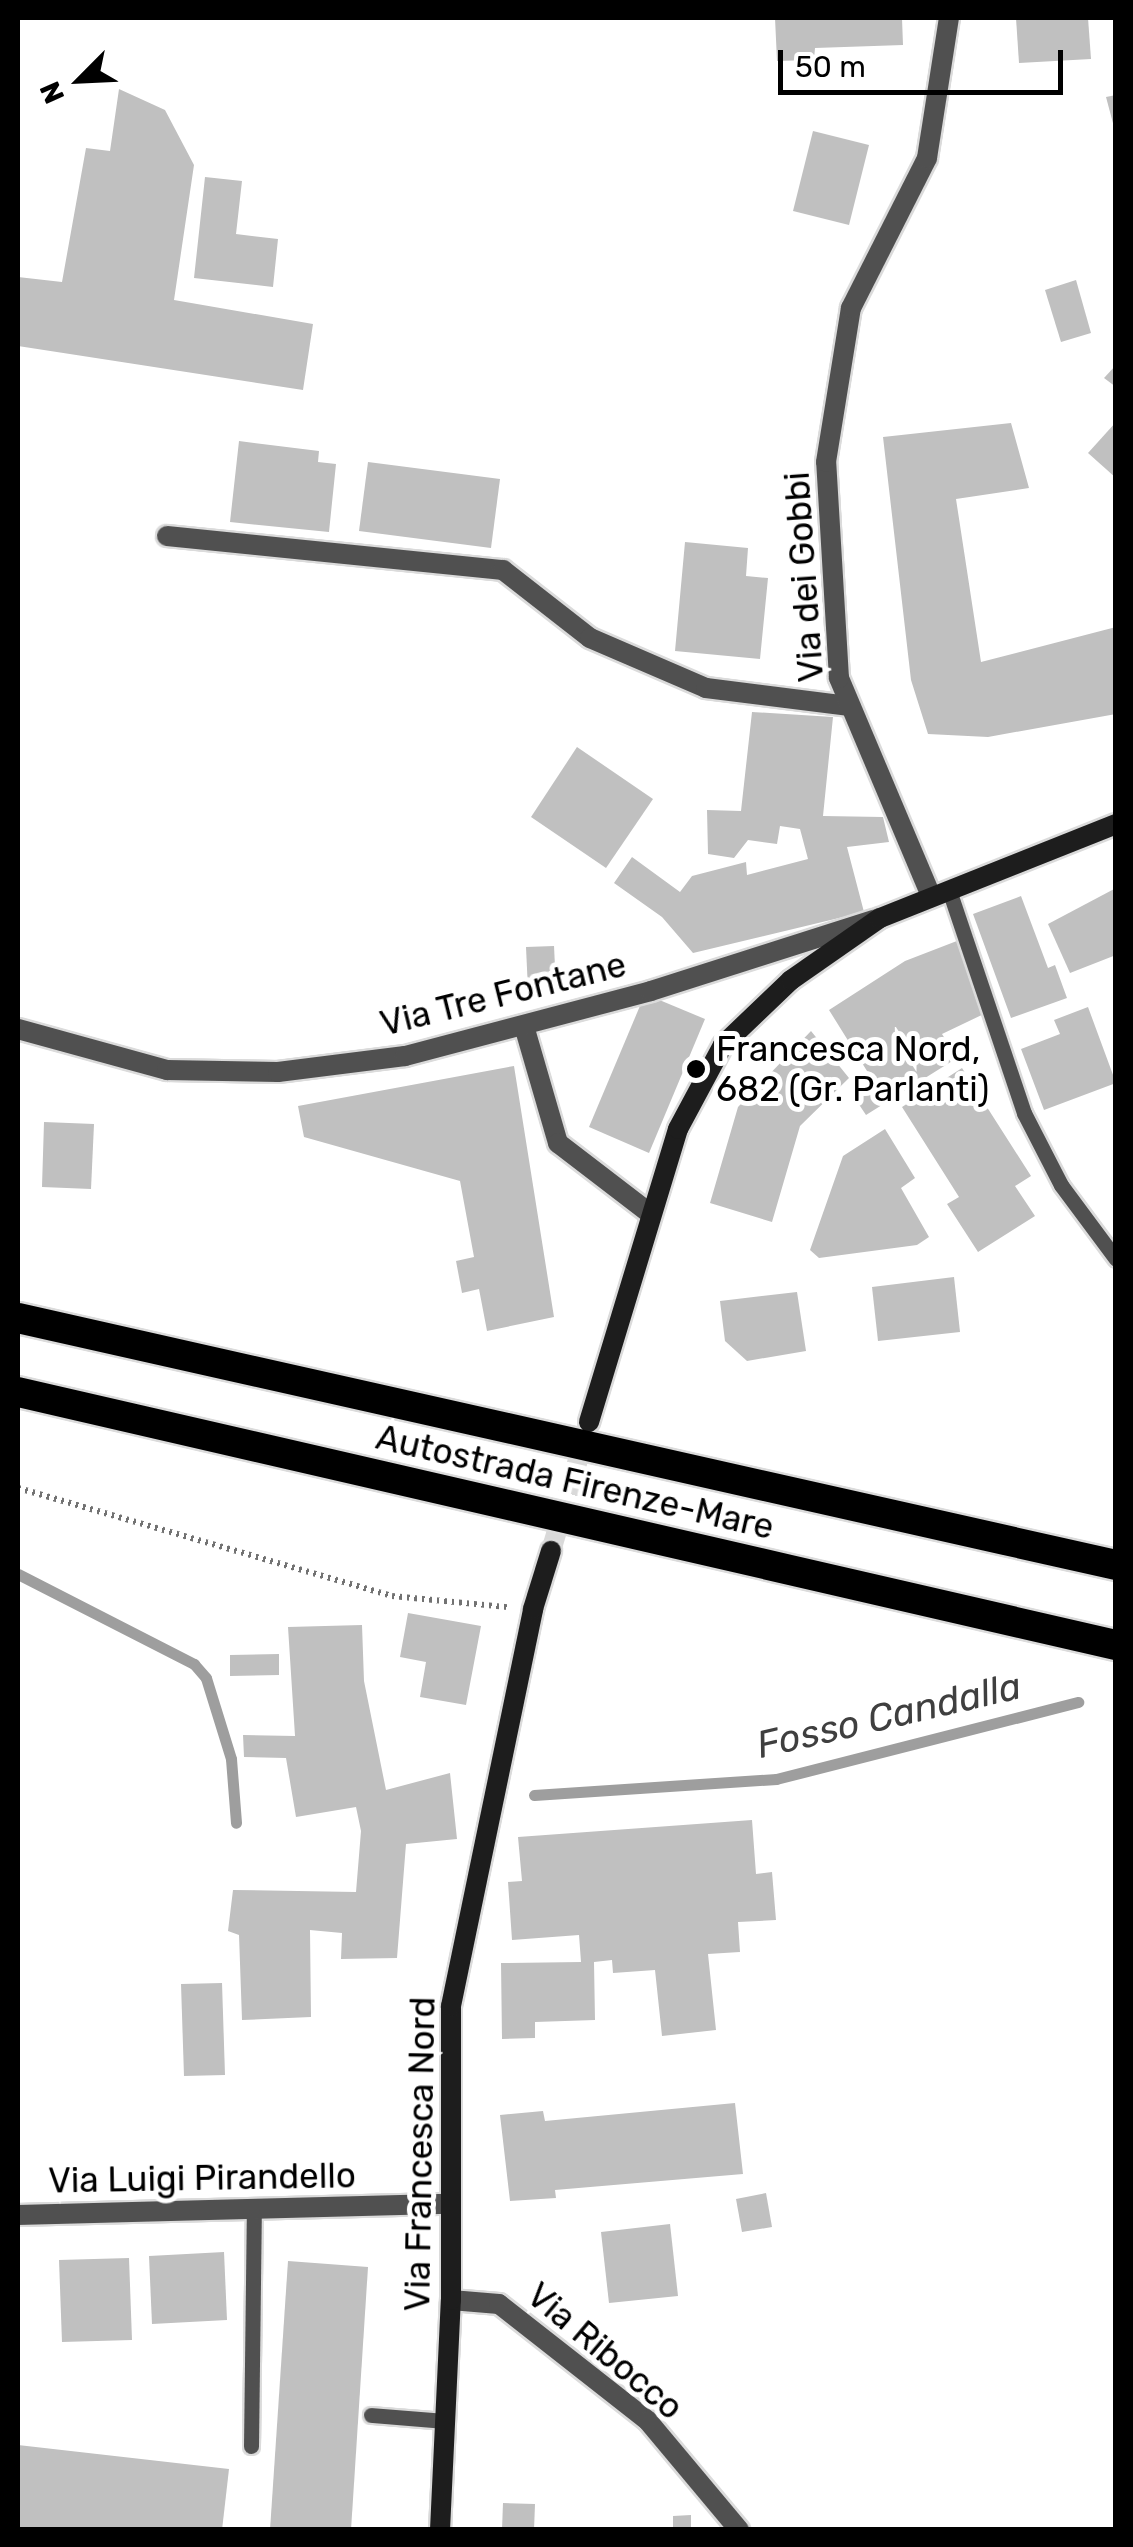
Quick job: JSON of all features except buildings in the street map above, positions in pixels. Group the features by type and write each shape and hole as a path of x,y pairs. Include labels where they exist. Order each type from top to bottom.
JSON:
{"highway":[{"name":"Autostrada Firenze-Mare","path":"18,1318 1116,1565"},
{"name":"Autostrada Firenze-Mare","path":"18,1392 1116,1645"}],"main road":[{"path":"589,1422 648,1212 678,1130 714,1057 791,980 880,918 1116,824"},
{"name":"Via Francesca Nord","path":"440,2530 451,2300 451,2006 533,1609 551,1551"}],"street":[{"name":"Via dei Gobbi","path":"940,893 848,706 834,650 826,462 852,308 927,158 948,18"},
{"path":"167,536 503,570 590,638 706,688 848,706"},
{"name":"Via Tre Fontane","path":"18,1029 115,1061 167,1070 278,1072 437,1052 880,918"},
{"path":"524,1026 558,1143 648,1212"},
{"name":"Via Luigi Pirandello","path":"18,2215 448,2204"},
{"name":"Via Ribocco","path":"451,2300 499,2304 634,2409 739,2530"}],"lane":[{"path":"940,893 1024,1113 1061,1185 1116,1259"},
{"path":"252,2446 254,2209"},
{"path":"371,2415 444,2421"}],"path":[{"path":"18,1488 392,1596 533,1609"}],"waterway":[{"path":"18,1574 194,1664 206,1678 231,1759 236,1823"},
{"name":"Fosso Candalla","path":"534,1795 776,1779 1078,1702"}],"tunnel":[{"path":"551,1551 586,1433"}],"place":[{"name":"Francesca Nord, 682 (Gr. Parlanti)","path":"696,1069"}]}
